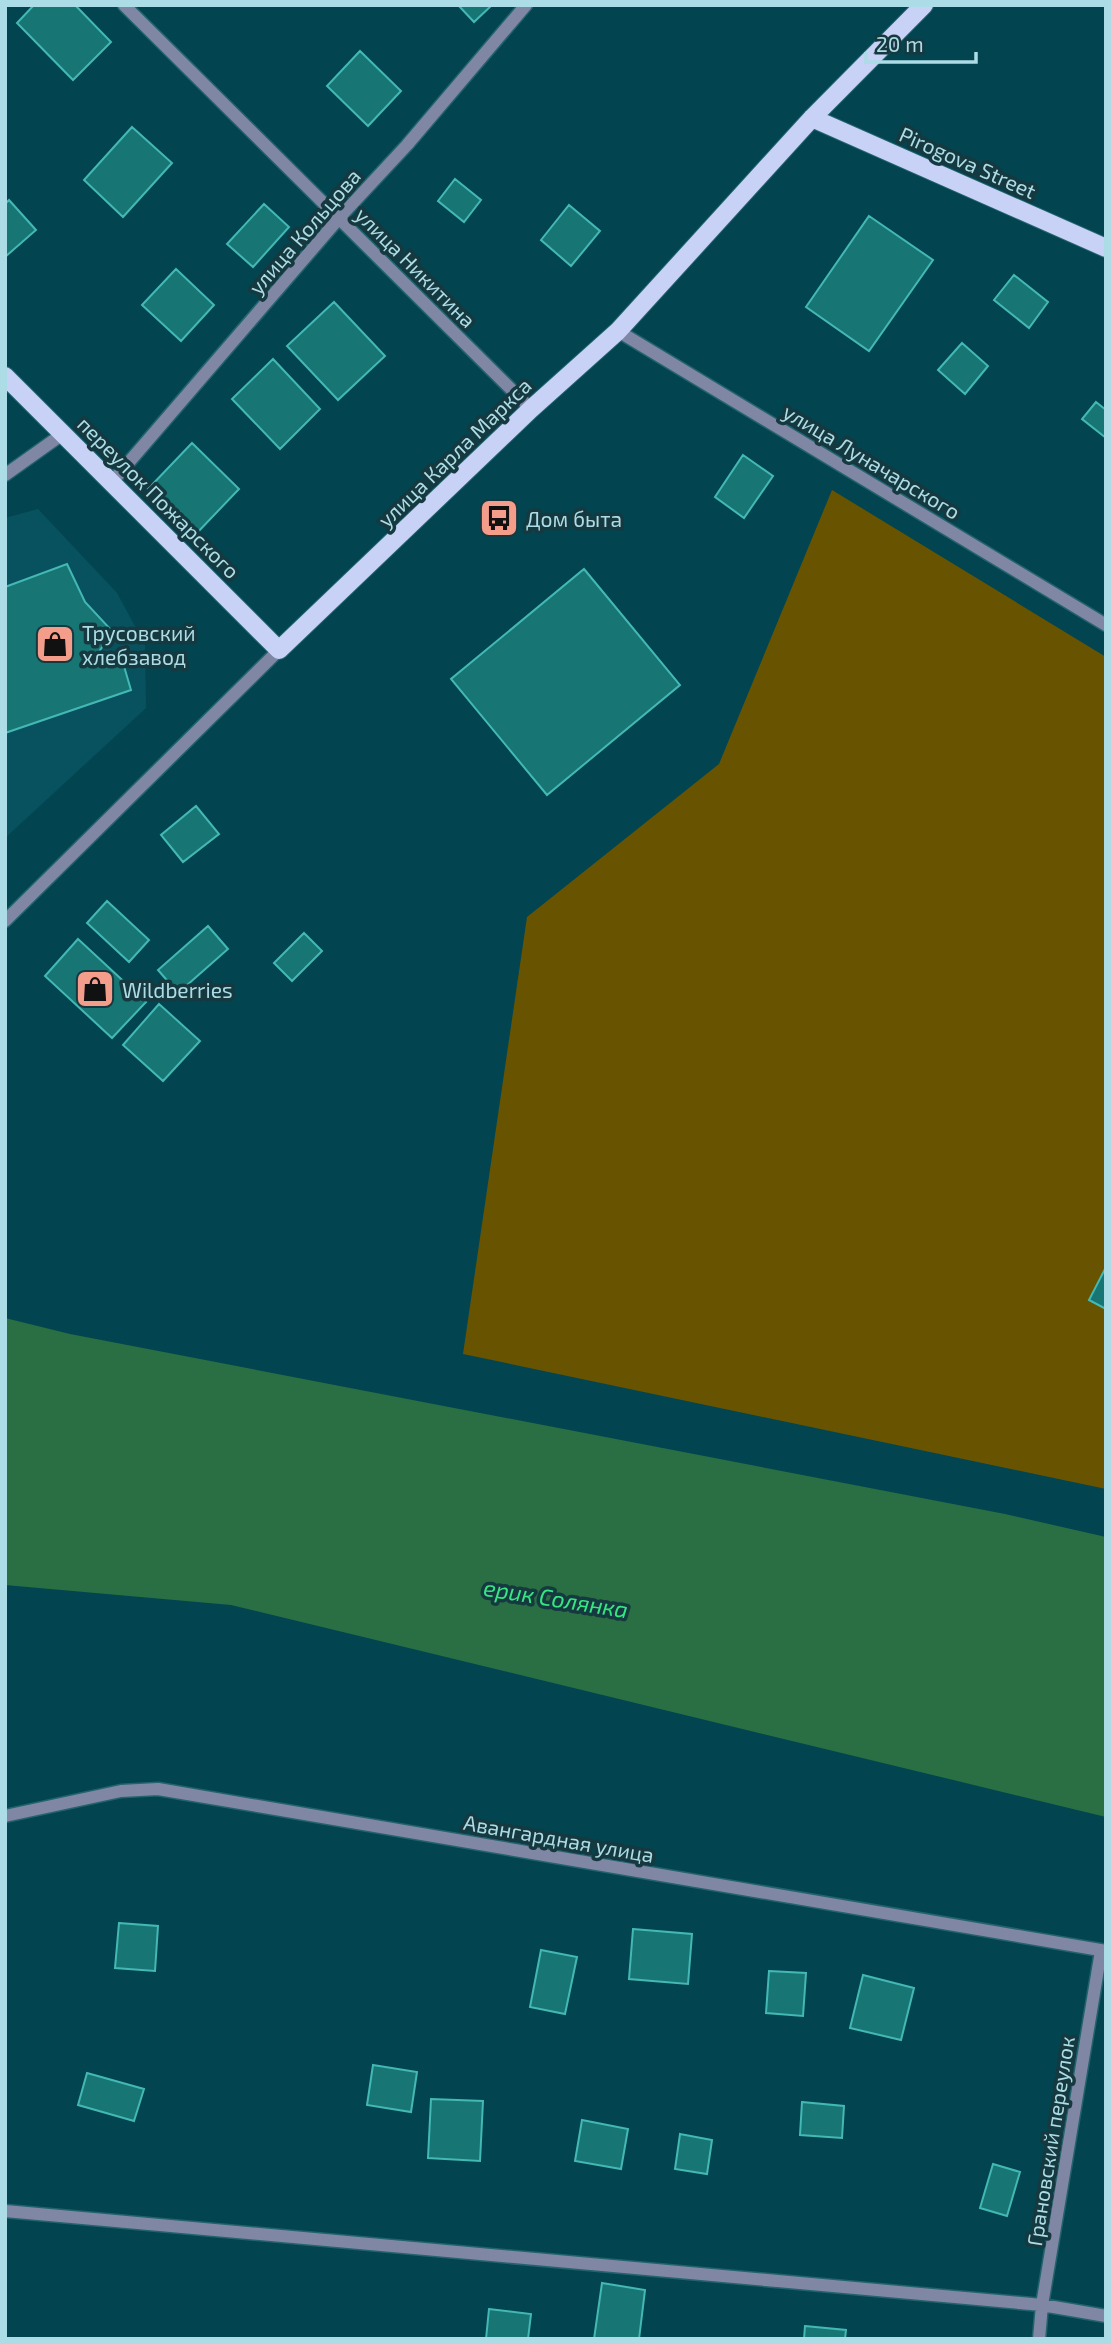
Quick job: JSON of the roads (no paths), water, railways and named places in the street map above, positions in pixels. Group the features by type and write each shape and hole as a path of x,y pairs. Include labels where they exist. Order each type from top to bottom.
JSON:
{"main road":[{"name":"улица Карла Маркса","path":"279,650 531,409 618,331 812,118 924,5"},
{"name":"Pirogova Street","path":"812,118 1106,248"},
{"name":"переулок Пожарского","path":"5,376 279,650"}],"street":[{"name":"улица Никитина","path":"124,5 531,409"},
{"name":"улица Кольцова","path":"111,483 526,5"},
{"name":"улица Луначарского","path":"618,331 1106,625"},
{"path":"5,475 64,433"},
{"name":"улица Карла Маркса","path":"5,921 279,650"},
{"name":"Авангардная улица","path":"5,1816 121,1791 158,1789 1103,1951"},
{"name":"Грановский переулок","path":"1039,2339 1042,2305 1103,1951"},
{"path":"5,2211 1042,2305 1106,2316"}],"water":[{"name":"ерик Солянка","path":"5,1318 70,1334 1005,1514 1106,1537 1106,1817 231,1605 5,1585"}],"place":[{"name":"Дом быта","path":"499,518"},
{"name":"Трусовский хлебзавод","path":"55,644"},
{"name":"Wildberries","path":"95,989"}]}
